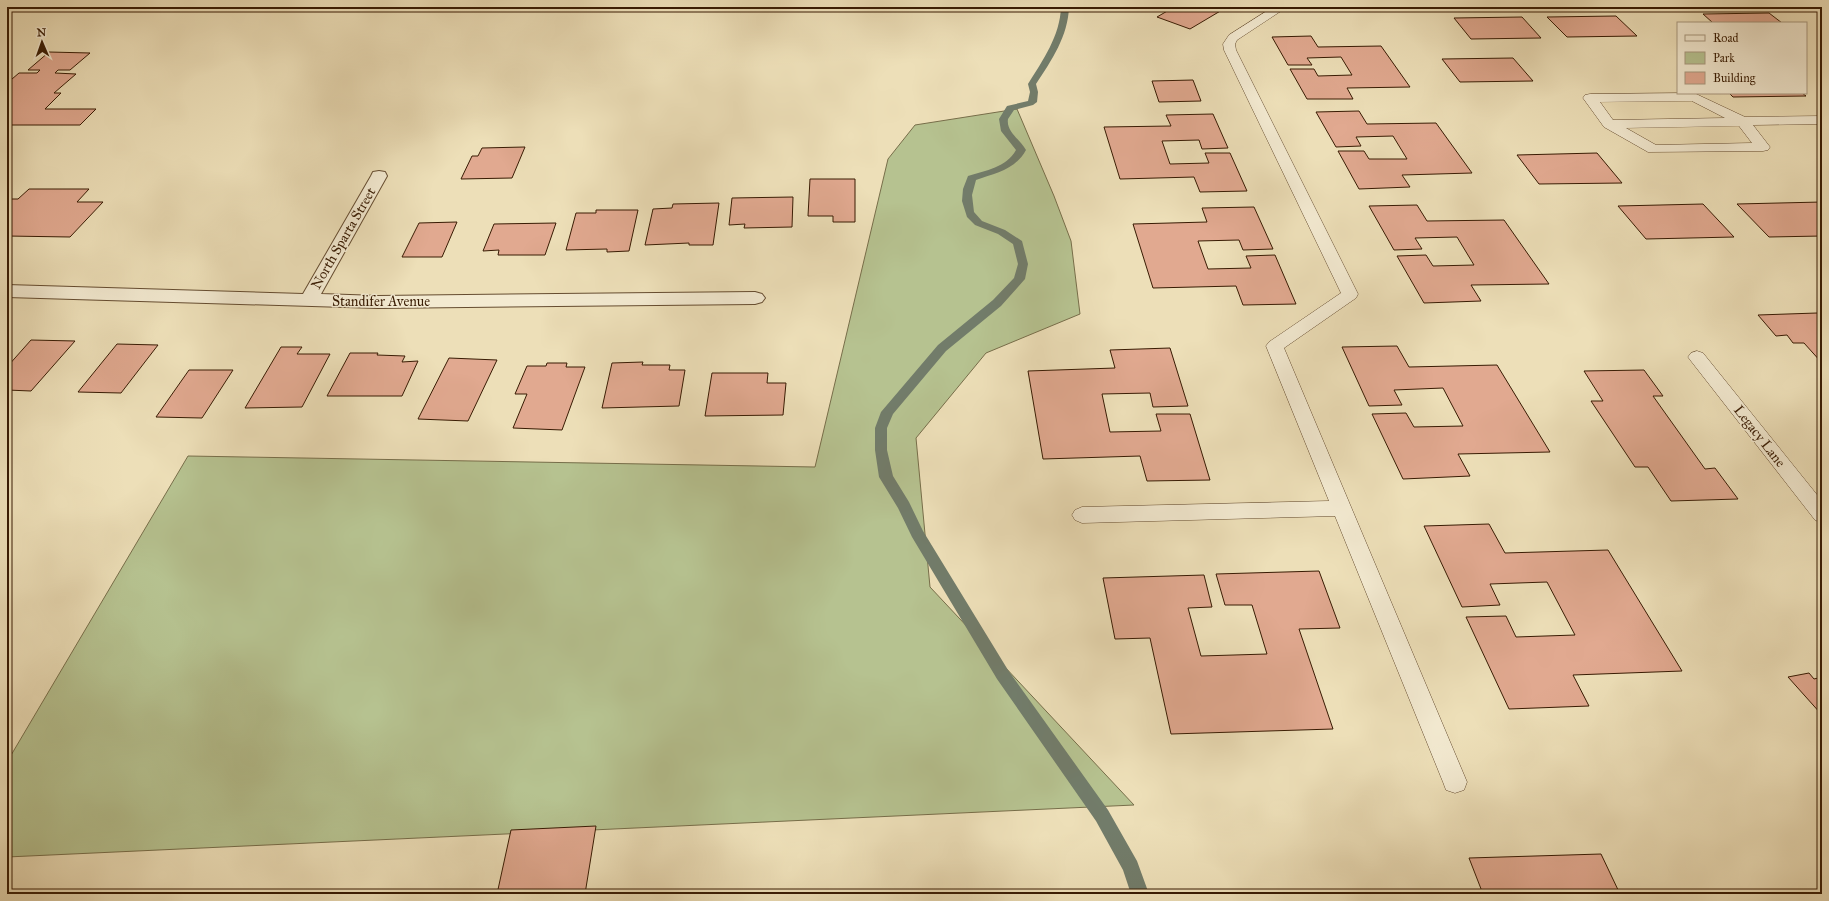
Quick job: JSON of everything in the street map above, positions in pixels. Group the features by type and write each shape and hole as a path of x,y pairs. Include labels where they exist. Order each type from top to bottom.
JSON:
{"street":[{"name":"North Sparta Street","path":"308,300 379,176"},
{"name":"Standifer Avenue","path":"7,291 378,302 755,298"}],"lane":[{"path":"1281,7 1233,38 1229,44 1230,50 1350,294 1275,346 1455,782"},
{"path":"1694,97 1742,121 1763,147 1653,149 1609,124 1590,98 1694,97"},
{"path":"1609,124 1822,120"},
{"name":"Legacy Lane","path":"1697,357 1822,515"},
{"path":"1082,514 1341,508"}],"green space":[{"path":"1017,109 1054,196 1071,241 1080,314 986,353 916,438 930,587 1134,805 7,857 7,762 188,456 815,467 888,159 915,125"}],"building":[{"path":"1161,7 1214,7 1222,10 1190,29 1157,17 1169,10"},
{"path":"1769,13 1781,22 1712,22 1703,14"},
{"path":"1616,16 1637,36 1567,37 1547,17"},
{"path":"1522,17 1541,38 1471,39 1454,18"},
{"path":"1311,36 1318,47 1381,46 1410,87 1347,88 1353,99 1307,99 1290,69 1314,69 1318,76 1352,75 1341,57 1307,58 1312,65 1288,65 1272,37"},
{"path":"49,52 90,53 70,70 58,70 55,73 76,74 54,93 61,93 45,109 96,109 80,125 7,125 7,79 12,79 19,73 37,73 40,70 28,70"},
{"path":"1513,58 1533,81 1460,82 1442,59"},
{"path":"1193,80 1201,101 1159,102 1152,81"},
{"path":"1730,94 1803,94 1806,96 1733,97"},
{"path":"1359,111 1367,124 1436,123 1472,173 1402,175 1410,187 1359,189 1338,151 1364,151 1369,159 1407,159 1393,136 1356,137 1361,146 1336,147 1316,112"},
{"path":"1213,114 1228,148 1202,149 1199,140 1162,141 1170,164 1209,163 1205,153 1230,153 1247,191 1200,192 1194,177 1120,179 1104,127 1171,126 1166,115"},
{"path":"525,147 512,178 461,179 472,156 478,156 482,148"},
{"path":"1597,153 1622,183 1539,184 1517,155"},
{"path":"810,179 855,179 855,222 833,222 833,216 808,216"},
{"path":"29,189 89,189 77,202 103,202 70,237 7,236 7,199 18,199"},
{"path":"793,197 792,227 744,228 745,224 729,225 732,198"},
{"path":"1822,202 1822,236 1769,237 1737,204"},
{"path":"719,203 713,245 689,245 689,243 645,245 653,209 672,208 673,204"},
{"path":"1703,204 1734,237 1646,239 1618,206"},
{"path":"1417,205 1427,221 1504,220 1549,284 1471,285 1481,301 1424,303 1397,256 1426,255 1433,266 1474,265 1457,237 1415,238 1422,249 1394,250 1369,206"},
{"path":"1254,207 1273,249 1243,250 1239,240 1198,241 1208,269 1251,268 1246,256 1275,255 1296,304 1243,305 1236,286 1153,288 1133,224 1207,222 1202,208"},
{"path":"596,210 638,210 629,251 607,252 607,249 566,250 576,213 596,213"},
{"path":"457,222 442,257 402,257 419,223"},
{"path":"556,223 545,255 498,255 499,250 483,251 494,224"},
{"path":"1817,313 1822,319 1822,363 1804,343 1793,343 1787,335 1776,336 1758,315"},
{"path":"31,340 75,341 31,391 7,390 7,367"},
{"path":"117,344 158,345 121,393 78,392"},
{"path":"1397,346 1409,367 1497,365 1550,452 1458,454 1470,476 1403,479 1372,414 1406,413 1414,427 1463,426 1443,388 1394,390 1402,405 1369,406 1342,347"},
{"path":"281,347 302,347 297,354 330,354 302,407 245,408"},
{"path":"1170,348 1188,406 1153,407 1150,393 1102,394 1110,432 1161,431 1156,414 1190,414 1210,480 1147,481 1140,456 1043,459 1028,371 1115,368 1110,350"},
{"path":"350,353 378,353 377,355 405,356 402,362 418,361 402,396 327,396"},
{"path":"449,358 497,360 468,421 418,419"},
{"path":"643,362 642,365 670,365 669,370 685,370 679,406 602,408 612,363"},
{"path":"547,363 567,363 566,367 585,367 562,430 513,428 527,394 515,394 527,366 546,366"},
{"path":"189,370 233,370 202,418 156,417"},
{"path":"1644,370 1663,396 1653,396 1705,469 1715,468 1738,499 1671,501 1648,467 1635,467 1591,401 1603,401 1584,371"},
{"path":"712,373 768,373 767,383 786,383 783,415 705,416"},
{"path":"1489,524 1505,553 1608,550 1682,671 1573,675 1589,706 1509,709 1466,617 1506,616 1516,637 1575,635 1547,582 1490,584 1500,605 1462,607 1424,526"},
{"path":"1319,571 1340,628 1299,629 1333,729 1171,734 1150,638 1115,639 1103,578 1204,575 1212,607 1188,608 1201,656 1267,654 1252,605 1225,605 1216,574"},
{"path":"1809,673 1814,679 1822,677 1822,715 1788,677"},
{"path":"596,826 585,894 497,894 511,830"},
{"path":"1601,854 1620,894 1483,894 1469,858"}],"waterway":[{"path":"1065,7 1065,17 1059,37 1049,57 1032,84 1034,92 1032,102 1010,108 1006,113 1003,122 1005,131 1017,143 1021,150 1017,157 1007,166 972,178 968,189 967,206 972,217 985,226 1002,232 1018,243 1023,264 1019,279 997,303 942,348 887,412 881,428 881,450 886,477 904,506 917,533 977,634 1015,694 1102,815 1130,867 1140,894"}]}
